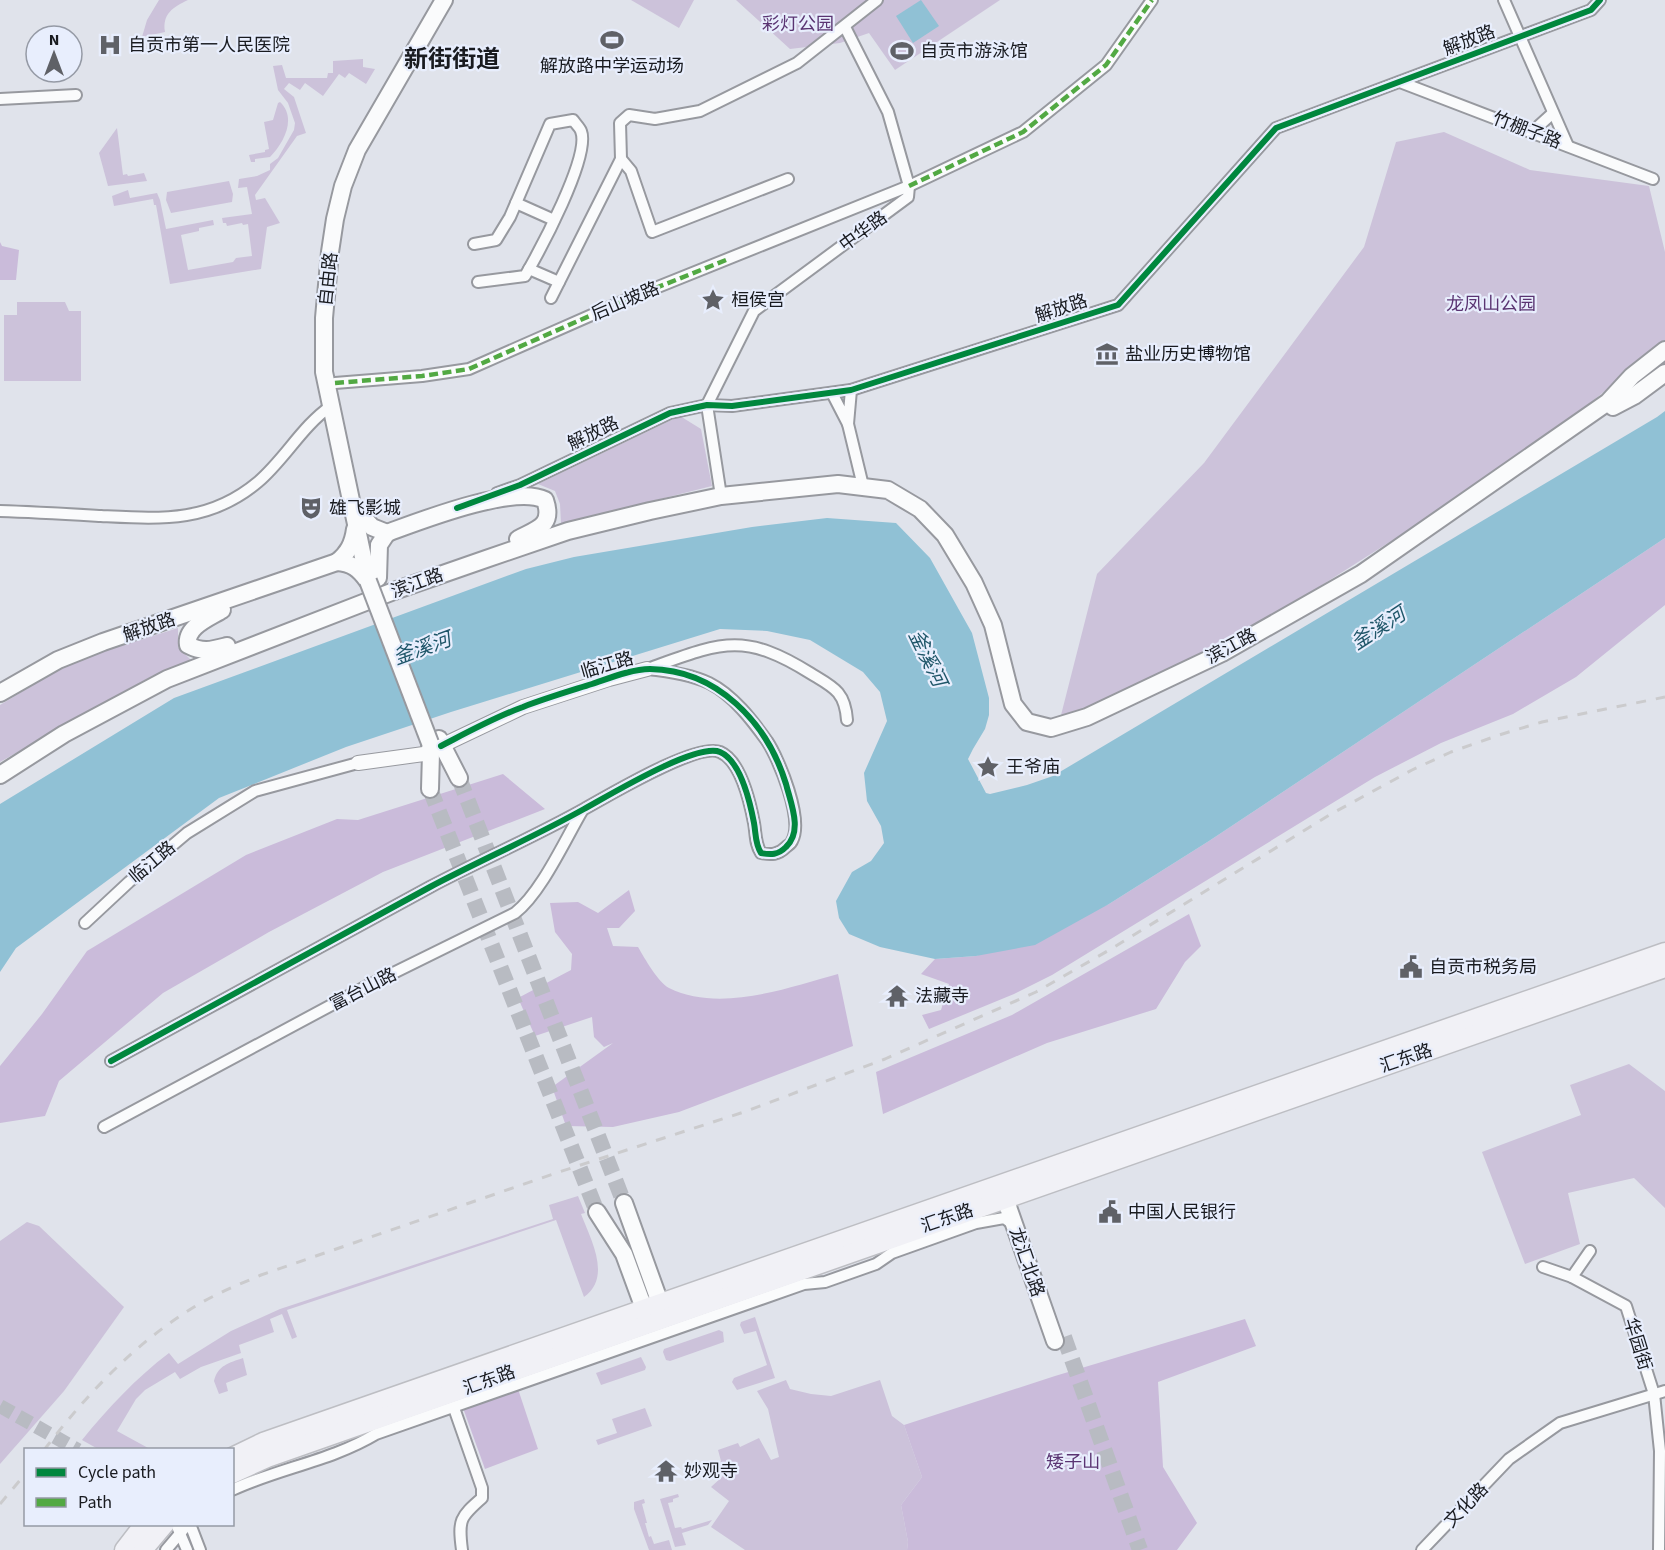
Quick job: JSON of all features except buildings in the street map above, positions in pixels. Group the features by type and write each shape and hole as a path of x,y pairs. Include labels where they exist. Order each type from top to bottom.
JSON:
{"main road":[{"name":"自由路","path":"435,745 373,579 324,372 324,318 335,219 343,186 357,150 444,0"},
{"name":"自由路","path":"358,520 335,383 331,344 343,220 351,189 366,153 454,0"},
{"name":"滨江路","path":"0,775 64,734 167,680 275,636 486,559 568,531 721,496 838,484 888,490 920,509 945,535 974,583 993,625 1013,704 1027,722 1051,728 1088,717 1222,653 1361,574 1608,402 1632,376 1665,350"},
{"name":"滨江路","path":"864,486 915,514 941,542 970,590 986,628 1007,707 1024,728 1051,736 1089,725 1225,659 1366,579 1613,407 1665,363"},
{"path":"1613,407 1634,396 1665,373"},
{"path":"457,508 517,496 536,495 545,500 548,509 547,518 542,527 508,543 486,559"},
{"name":"解放路","path":"387,533 457,508"},
{"path":"358,520 387,533 380,545 373,579 346,562 337,562 353,541 358,520"},
{"name":"解放路","path":"0,693 58,660 94,646 337,562"},
{"path":"245,595 190,631 187,638 188,645 198,650 208,651 275,636"},
{"path":"435,745 459,778"},
{"path":"430,789 435,745"},
{"name":"汇东路","path":"234,1456 263,1442 654,1313 1007,1189 1665,952"},
{"name":"汇东路","path":"1007,1189 1665,968"},
{"name":"龙汇北路","path":"1007,1189 1059,1339 1014,1225 1007,1189"},
{"path":"625,1206 654,1313 624,1254 599,1215 607,1221 618,1219 625,1206"},
{"name":"汇东路","path":"234,1473 267,1458 654,1313"},
{"path":"124,1550 142,1526"},
{"path":"144,1550 180,1526"}],"street":[{"path":"551,298 621,159 620,123 629,115 655,119 700,111 797,63 877,0"},
{"name":"后山坡路","path":"335,383 422,376 470,369 628,298 909,186 1023,132 1106,65 1152,0"},
{"path":"1504,0 1568,146"},
{"name":"解放路","path":"457,508 520,485 670,413 707,405 732,406 851,390 1118,305 1276,129 1591,10 1600,0"},
{"path":"845,27 888,112 909,186"},
{"name":"竹棚子路","path":"1400,81 1653,179"},
{"path":"0,99 76,95"},
{"path":"1532,132 1553,113"},
{"path":"474,244 496,240 510,217 550,124 573,120 582,132 581,157 545,241 525,276 478,282"},
{"path":"621,159 631,171 652,232 788,179"},
{"name":"中华路","path":"707,405 754,311 908,197 909,186"},
{"path":"516,203 554,220"},
{"path":"529,269 559,282"},
{"path":"849,424 851,390"},
{"path":"832,393 849,424 864,486"},
{"path":"707,405 721,496"},
{"path":"0,511 160,518 209,511 232,501 259,482 316,416 331,406"},
{"path":"647,669 714,647 754,646 790,660 835,688 846,705 847,720"},
{"name":"临江路","path":"85,923 187,833 255,792 358,763 435,745 523,707 647,669 669,671 710,683 736,704 768,742 781,769 794,814 795,828 793,841 782,850 772,856 761,853 757,846 753,815 745,787 733,761 719,751 704,751 654,771 582,810"},
{"path":"111,1061 432,886 582,810"},
{"name":"富台山路","path":"104,1127 367,986 515,913 526,904 536,890 582,810"},
{"path":"234,1489 268,1475 289,1470 355,1446 376,1434 804,1284 825,1282 876,1264 892,1253 976,1223 1004,1218 1014,1225"},
{"path":"1572,1277 1590,1251"},
{"name":"华园街","path":"1543,1268 1572,1277 1626,1306 1660,1393 1659,1550"},
{"name":"文化路","path":"1422,1550 1509,1459 1560,1423 1660,1393"},
{"path":"454,1408 482,1488 482,1498 463,1515 459,1531 462,1550"},
{"path":"166,1550 180,1526"},
{"path":"180,1526 187,1550"},
{"path":"180,1526 200,1550"}],"green space":[{"path":"159,0 188,0 178,5 167,16 165,32 142,37 147,20"},
{"path":"631,0 694,0 679,28"},
{"name":"彩灯公园","path":"736,0 1000,0 895,70 869,33 840,43 790,49"},
{"path":"363,59 363,67 375,69 366,84 349,73 345,78 339,74 323,96 305,83 300,90 289,83 284,89 294,97 306,133 297,136 255,195 256,200 265,198 280,223 267,227 261,269 170,284 153,199 114,206 112,196 128,190 130,198 157,193 166,229 213,220 214,225 181,235 188,270 233,262 236,258 252,256 248,224 227,226 223,223 222,218 252,214 247,187 238,188 239,179 257,176 270,170 270,164 278,158 294,130 295,123 288,103 278,90 273,66 282,65 286,78 327,78 328,73 333,73 333,61"},
{"path":"280,102 288,115 284,138 270,157 255,159 255,162 251,162 249,155 269,149 264,122 273,120"},
{"path":"117,128 123,175 144,173 147,181 108,186 99,153"},
{"name":"龙凤山公园","path":"1444,132 1530,170 1649,186 1665,252 1665,342 1525,456 1221,649 1060,719 1097,574 1204,463 1364,247 1396,142"},
{"path":"229,181 233,194 232,202 171,213 166,200 167,192"},
{"path":"0,242 2,246 19,250 16,280 0,280"},
{"path":"17,302 65,302 69,311 81,311 81,381 4,381 4,315 17,315"},
{"path":"680,416 701,429 712,486 561,524 560,504 555,491 538,484"},
{"path":"1665,538 1665,605 1576,677 1513,714 1441,743 1375,777 1052,975 1014,994 929,1029 922,1015 941,1010 949,984 921,974 935,959 976,956 1109,904 1209,841"},
{"path":"178,628 178,647 192,661 152,676 0,762 0,705 73,661"},
{"path":"503,774 545,809 383,872 269,932 163,993 59,1081 45,1116 0,1123 0,1066 42,1014 87,951 246,855 337,819 358,820"},
{"path":"629,890 635,911 619,928 607,928 613,946 638,947 656,976 669,988 689,995 731,998 754,996 838,974 853,1046 679,1112 613,1127 566,1126 552,1087 613,1043 604,1047 594,1037 592,1017 535,1036 518,998 571,970 572,954 555,932 550,903 578,902 598,913"},
{"path":"1189,914 1201,946 1185,962 1156,1009 1047,1043 883,1114 876,1072 1012,1015"},
{"path":"1629,1064 1665,1091 1665,1208 1634,1178 1568,1193 1580,1244 1525,1264 1482,1152 1581,1115 1570,1085"},
{"path":"578,1196 585,1213 581,1214 594,1246 598,1269 597,1279 592,1289 584,1297 556,1220 287,1310 297,1337 292,1339 282,1314 270,1319 274,1332 239,1345 241,1353 201,1367 180,1379 175,1372 145,1390 136,1399 117,1431 148,1448 96,1448 82,1440 123,1394 169,1353 178,1364 231,1331 280,1309 553,1219 549,1205"},
{"path":"27,1222 39,1226 124,1307 64,1391 0,1464 0,1241"},
{"path":"755,1317 775,1378 737,1390 732,1382 734,1378 767,1365 756,1331 744,1334 740,1325 741,1322"},
{"name":"矮子山","path":"1245,1319 1256,1346 1158,1382 1163,1467 1197,1523 1177,1550 907,1550 908,1542 901,1505 922,1477 904,1425 1055,1376"},
{"path":"719,1330 723,1332 724,1342 670,1361 666,1360 664,1349"},
{"path":"641,1357 646,1367 645,1370 601,1385 596,1373"},
{"path":"243,1358 247,1375 226,1383 228,1391 219,1394 214,1381 218,1371 225,1365"},
{"path":"786,1380 790,1389 831,1396 880,1380 892,1416 904,1425 922,1477 901,1505 908,1542 907,1550 745,1550 711,1527 729,1501 711,1487 723,1476 718,1465 721,1461 718,1450 738,1443 740,1447 759,1438 771,1460 779,1457 768,1409 757,1391"},
{"path":"518,1389 538,1449 485,1469 463,1408"},
{"path":"645,1408 652,1426 598,1445 596,1440 617,1433 612,1419"},
{"path":"678,1494 679,1497 668,1503 675,1528 681,1527 682,1529 712,1520 708,1525 682,1533 686,1545 675,1547 660,1499"},
{"path":"644,1499 645,1503 642,1504 649,1537 651,1536 654,1544 669,1540 672,1550 649,1550 634,1509 634,1502"}],"water":[{"path":"921,0 939,26 913,43 896,16"},
{"name":"釜溪河","path":"1665,411 1665,538 1209,841 1109,904 1035,945 976,956 935,959 880,947 849,934 839,918 836,901 852,872 871,861 884,843 881,826 867,801 864,773 887,721 880,692 863,672 810,640 767,631 720,629 346,747 219,798 16,948 0,972 0,804 174,698 526,569 574,557 752,527 827,518 896,523 930,558 972,633 989,698 989,715 985,729 968,759 986,793 990,794 1053,776"}],"tunnel":[{"path":"459,778 624,1203"},
{"path":"430,789 597,1212"},
{"path":"1064,1337 1140,1550"},
{"path":"0,1406 74,1448"}],"railway":[{"path":"46,1448 77,1409 113,1371 151,1337 202,1302 227,1290 261,1275 559,1172 744,1112 885,1059 1036,992 1111,949 1331,814 1412,770 1451,752 1542,722 1665,697"},
{"path":"0,1504 24,1475"}],"marked path":[{"path":"909,186 1023,132 1106,65 1152,0"},
{"path":"335,383 422,376 469,369 628,299 726,260"}],"cycle path":[{"path":"457,508 520,485 670,413 707,405 732,406 851,390 1118,305 1276,128 1591,10 1600,0"},
{"path":"111,1061 430,887 546,829 652,772 692,755 709,751 720,752 734,764 747,794 761,853 780,852 791,841 794,833 793,809 786,784 766,740 752,721 717,689 697,679 674,672 650,669 628,672 513,711 441,746"}],"place":[{"name":"解放路中学运动场","path":"612,40"},
{"name":"自贡市第一人民医院","path":"110,45"},
{"name":"自贡市游泳馆","path":"902,51"},
{"name":"桓侯宫","path":"713,300"},
{"name":"盐业历史博物馆","path":"1107,354"},
{"name":"雄飞影城","path":"311,508"},
{"name":"王爷庙","path":"988,767"},
{"name":"自贡市税务局","path":"1411,967"},
{"name":"法藏寺","path":"897,996"},
{"name":"中国人民银行","path":"1110,1212"},
{"name":"妙观寺","path":"666,1471"}],"district":[{"name":"新街街道","path":"452,59"}]}
